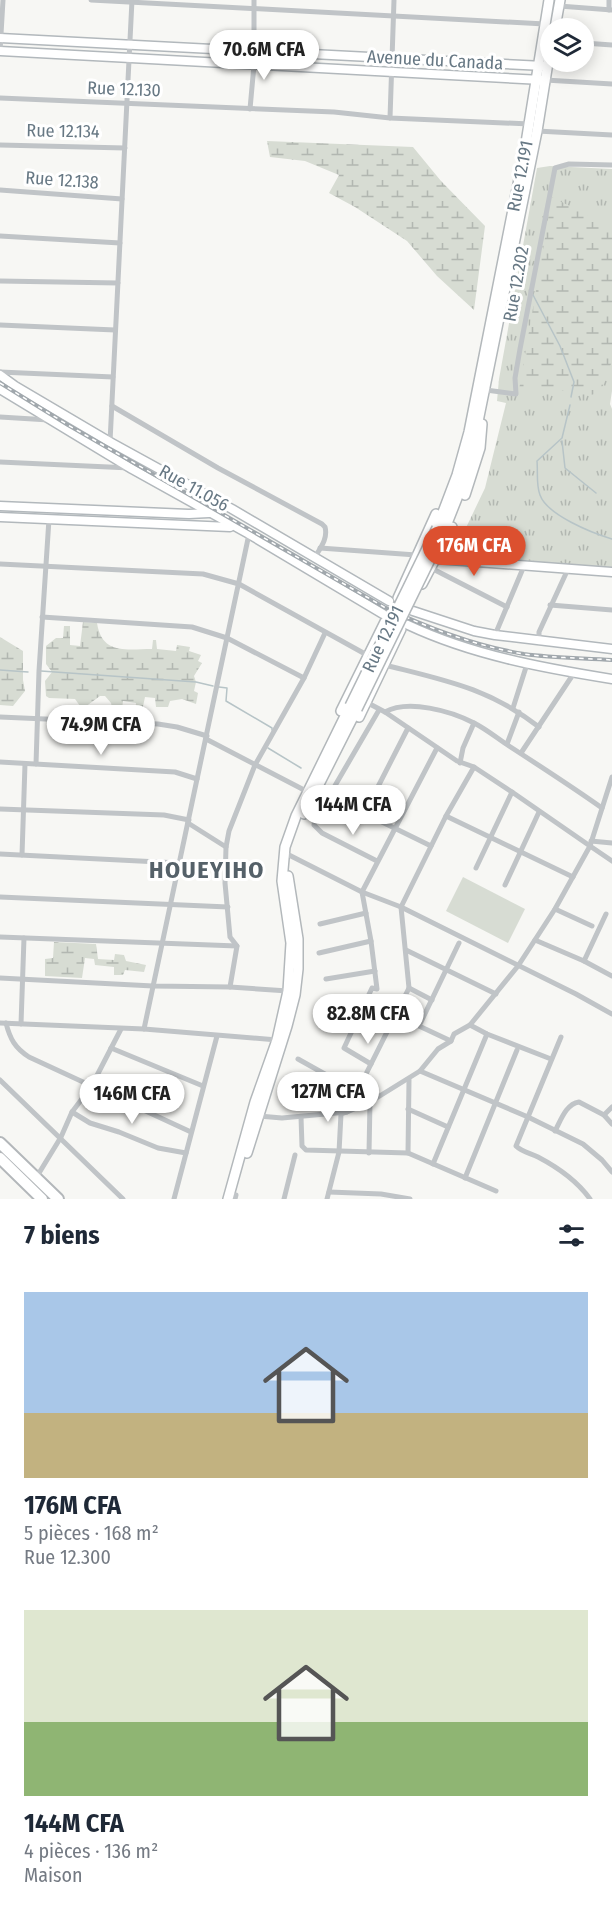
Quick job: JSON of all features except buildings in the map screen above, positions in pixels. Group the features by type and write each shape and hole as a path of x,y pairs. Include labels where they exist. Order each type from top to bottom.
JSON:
{"highway":[{"path":"0,1143 58,1199"},
{"path":"0,1158 42,1199"}],"main road":[{"name":"Rue 12.191","path":"546,18 549,0"},
{"path":"557,18 559,3"},
{"name":"Avenue du Canada","path":"0,38 540,66"},
{"name":"Avenue du Canada","path":"0,51 541,80"},
{"path":"295,67 296,54"},
{"name":"Rue 12.191","path":"476,414 486,390 542,72"},
{"name":"Rue 12.191","path":"233,1198 292,1012 299,952 296,920 288,881 289,855 293,837 468,467 476,414 533,128"},
{"name":"Rue 11.056","path":"0,373 15,386 110,442 393,599"},
{"path":"0,389 132,469 249,534 384,618 392,628 405,627 527,664 612,679"},
{"path":"476,414 482,428 482,439 471,479 453,524 412,608 413,618 405,627 332,771 320,776 316,763 368,656 384,618 384,607 393,599 440,506 465,424 476,414"},
{"path":"0,506 210,513"},
{"path":"0,517 234,527"},
{"path":"434,563 612,572"},
{"path":"393,599 405,600 412,608 474,631 539,642 612,649"},
{"name":"Rue 12.191","path":"233,1198 255,1102 277,1040 288,992 291,943 282,881 283,857 289,831 308,792 320,776"}],"street":[{"path":"0,51 3,0"},
{"path":"91,0 540,24"},
{"path":"250,109 254,65 254,0"},
{"path":"390,118 394,0"},
{"path":"559,3 610,10 609,0"},
{"path":"110,442 132,1"},
{"path":"594,44 612,45"},
{"path":"541,80 612,84"},
{"name":"Rue 12.130","path":"0,98 334,112 612,135"},
{"name":"Rue 12.134","path":"0,145 124,148"},
{"name":"Rue 12.202","path":"486,390 516,394 515,378 519,349 552,172 555,168 569,164 612,165"},
{"name":"Rue 12.138","path":"0,190 122,198"},
{"path":"0,236 120,243"},
{"path":"0,281 118,283"},
{"path":"0,325 116,330"},
{"path":"0,373 113,377"},
{"path":"112,406 218,468 322,524 326,527 326,534 315,557"},
{"path":"0,417 51,420"},
{"path":"0,462 132,469"},
{"path":"36,764 49,519"},
{"path":"144,1029 249,534"},
{"path":"320,548 416,555"},
{"path":"434,563 507,607"},
{"path":"0,564 203,574 239,584 368,656"},
{"path":"495,635 524,566"},
{"path":"539,642 539,632 568,569"},
{"path":"550,605 612,610"},
{"path":"42,617 192,627 227,638 304,678"},
{"path":"230,987 237,946 230,937 225,884 226,847 236,810 255,765 304,678 325,633"},
{"path":"513,708 527,664"},
{"path":"385,665 452,681 513,708 539,727"},
{"path":"521,753 574,673"},
{"path":"366,702 460,763 474,767 539,812 590,843 612,861"},
{"path":"377,861 316,829 315,820 382,711 395,707 443,711 474,723 540,764 602,808"},
{"path":"507,744 519,712"},
{"path":"0,717 169,725 206,737 308,792"},
{"path":"460,763 463,748 474,723"},
{"path":"364,814 408,728"},
{"path":"371,1064 344,1048 372,988 377,989 362,892 437,748"},
{"path":"0,762 175,772 197,779"},
{"path":"22,855 25,764"},
{"path":"347,1112 410,988 401,907 446,816 474,767"},
{"path":"327,1199 339,1152 341,1114 370,1102 409,1080 420,1071 438,1049 451,1041 454,1034 470,1025 496,994 518,966 573,877 590,843 612,777"},
{"path":"476,868 512,792"},
{"path":"329,796 431,846"},
{"path":"605,798 612,799"},
{"path":"0,809 164,815 188,822 226,847"},
{"path":"505,885 539,812"},
{"path":"446,816 521,850 573,877"},
{"path":"590,843 612,843"},
{"path":"0,854 180,863"},
{"path":"289,855 362,892 401,907 612,1014"},
{"path":"0,897 228,907"},
{"path":"555,909 592,926"},
{"path":"320,924 366,913"},
{"path":"584,961 606,914"},
{"path":"0,937 237,946"},
{"path":"21,1024 24,938"},
{"path":"535,940 612,976"},
{"path":"320,953 371,941"},
{"path":"451,1041 419,1026 459,944"},
{"path":"406,950 496,994"},
{"path":"326,979 375,971"},
{"path":"0,978 153,986 230,987 288,992"},
{"path":"410,988 432,1000"},
{"path":"324,1010 366,1003"},
{"path":"191,1132 91,1087 20,1051 13,1043 3,1023 144,1029 277,1040"},
{"path":"470,1025 551,1059"},
{"path":"36,1178 61,1137 72,1113 91,1087 121,1029"},
{"path":"433,1164 487,1034"},
{"path":"174,1199 217,1036"},
{"path":"561,1037 516,1146 538,1157 580,1185 590,1199"},
{"path":"111,1048 203,1086"},
{"path":"465,1178 517,1050"},
{"path":"298,1059 357,1092"},
{"path":"420,1071 528,1117 583,1144 612,1172"},
{"path":"0,1080 123,1199"},
{"path":"408,1153 409,1080"},
{"path":"369,1153 370,1102"},
{"path":"555,1131 569,1106 575,1102 604,1115 612,1124"},
{"path":"604,1115 612,1107"},
{"path":"408,1109 448,1127"},
{"path":"259,1116 301,1117 347,1112"},
{"path":"72,1113 90,1123 158,1148 186,1153"},
{"path":"301,1117 303,1149 408,1153 496,1191"},
{"path":"284,1199 295,1155"},
{"path":"329,1192 381,1194 410,1199"}],"green space":[{"path":"267,141 413,147 441,181 485,226 474,310 437,276 407,241 329,193 339,175 305,161 270,157"},
{"path":"550,166 612,169 612,391 610,404 612,409 612,567 452,557 485,488 506,403 497,401 499,379 537,168"},
{"path":"552,197 612,228 612,361 600,393 590,395 561,390 519,390"},
{"path":"83,622 97,623 104,641 117,648 152,649 153,640 156,640 157,649 176,651 177,645 190,647 189,651 201,655 198,661 202,663 194,676 196,682 194,691 198,693 196,704 182,699 170,701 168,707 156,707 155,698 145,697 141,716 135,714 136,703 123,701 121,717 114,716 111,703 105,696 100,696 85,707 80,706 75,699 46,696 45,681 52,672 46,664 46,646 56,638 63,638 64,626 70,626 70,645 80,646"},
{"path":"0,637 23,651 25,691 13,706 0,705"},
{"path":"463,877 525,909 508,943 446,911"},
{"path":"54,942 96,944 98,959 114,960 115,954 124,955 126,961 146,965 144,972 125,970 123,975 114,975 114,967 95,965 94,959 85,958 82,978 45,976 45,959 53,958"}],"waterway":[{"path":"532,293 560,346 574,382 571,397"},
{"path":"570,405 562,438 537,461 540,495 544,502 561,516 582,528 612,539"},
{"path":"562,441 565,468 596,493"},
{"path":"0,670 28,672"},
{"path":"41,671 196,682 213,686"},
{"path":"219,687 227,688 226,701 272,730"},
{"path":"268,748 301,768"}],"railway":[{"path":"0,383 68,425 401,615 452,635 506,651 612,660"}],"district":[{"name":"HOUEYIHO","path":"207,870"}]}
